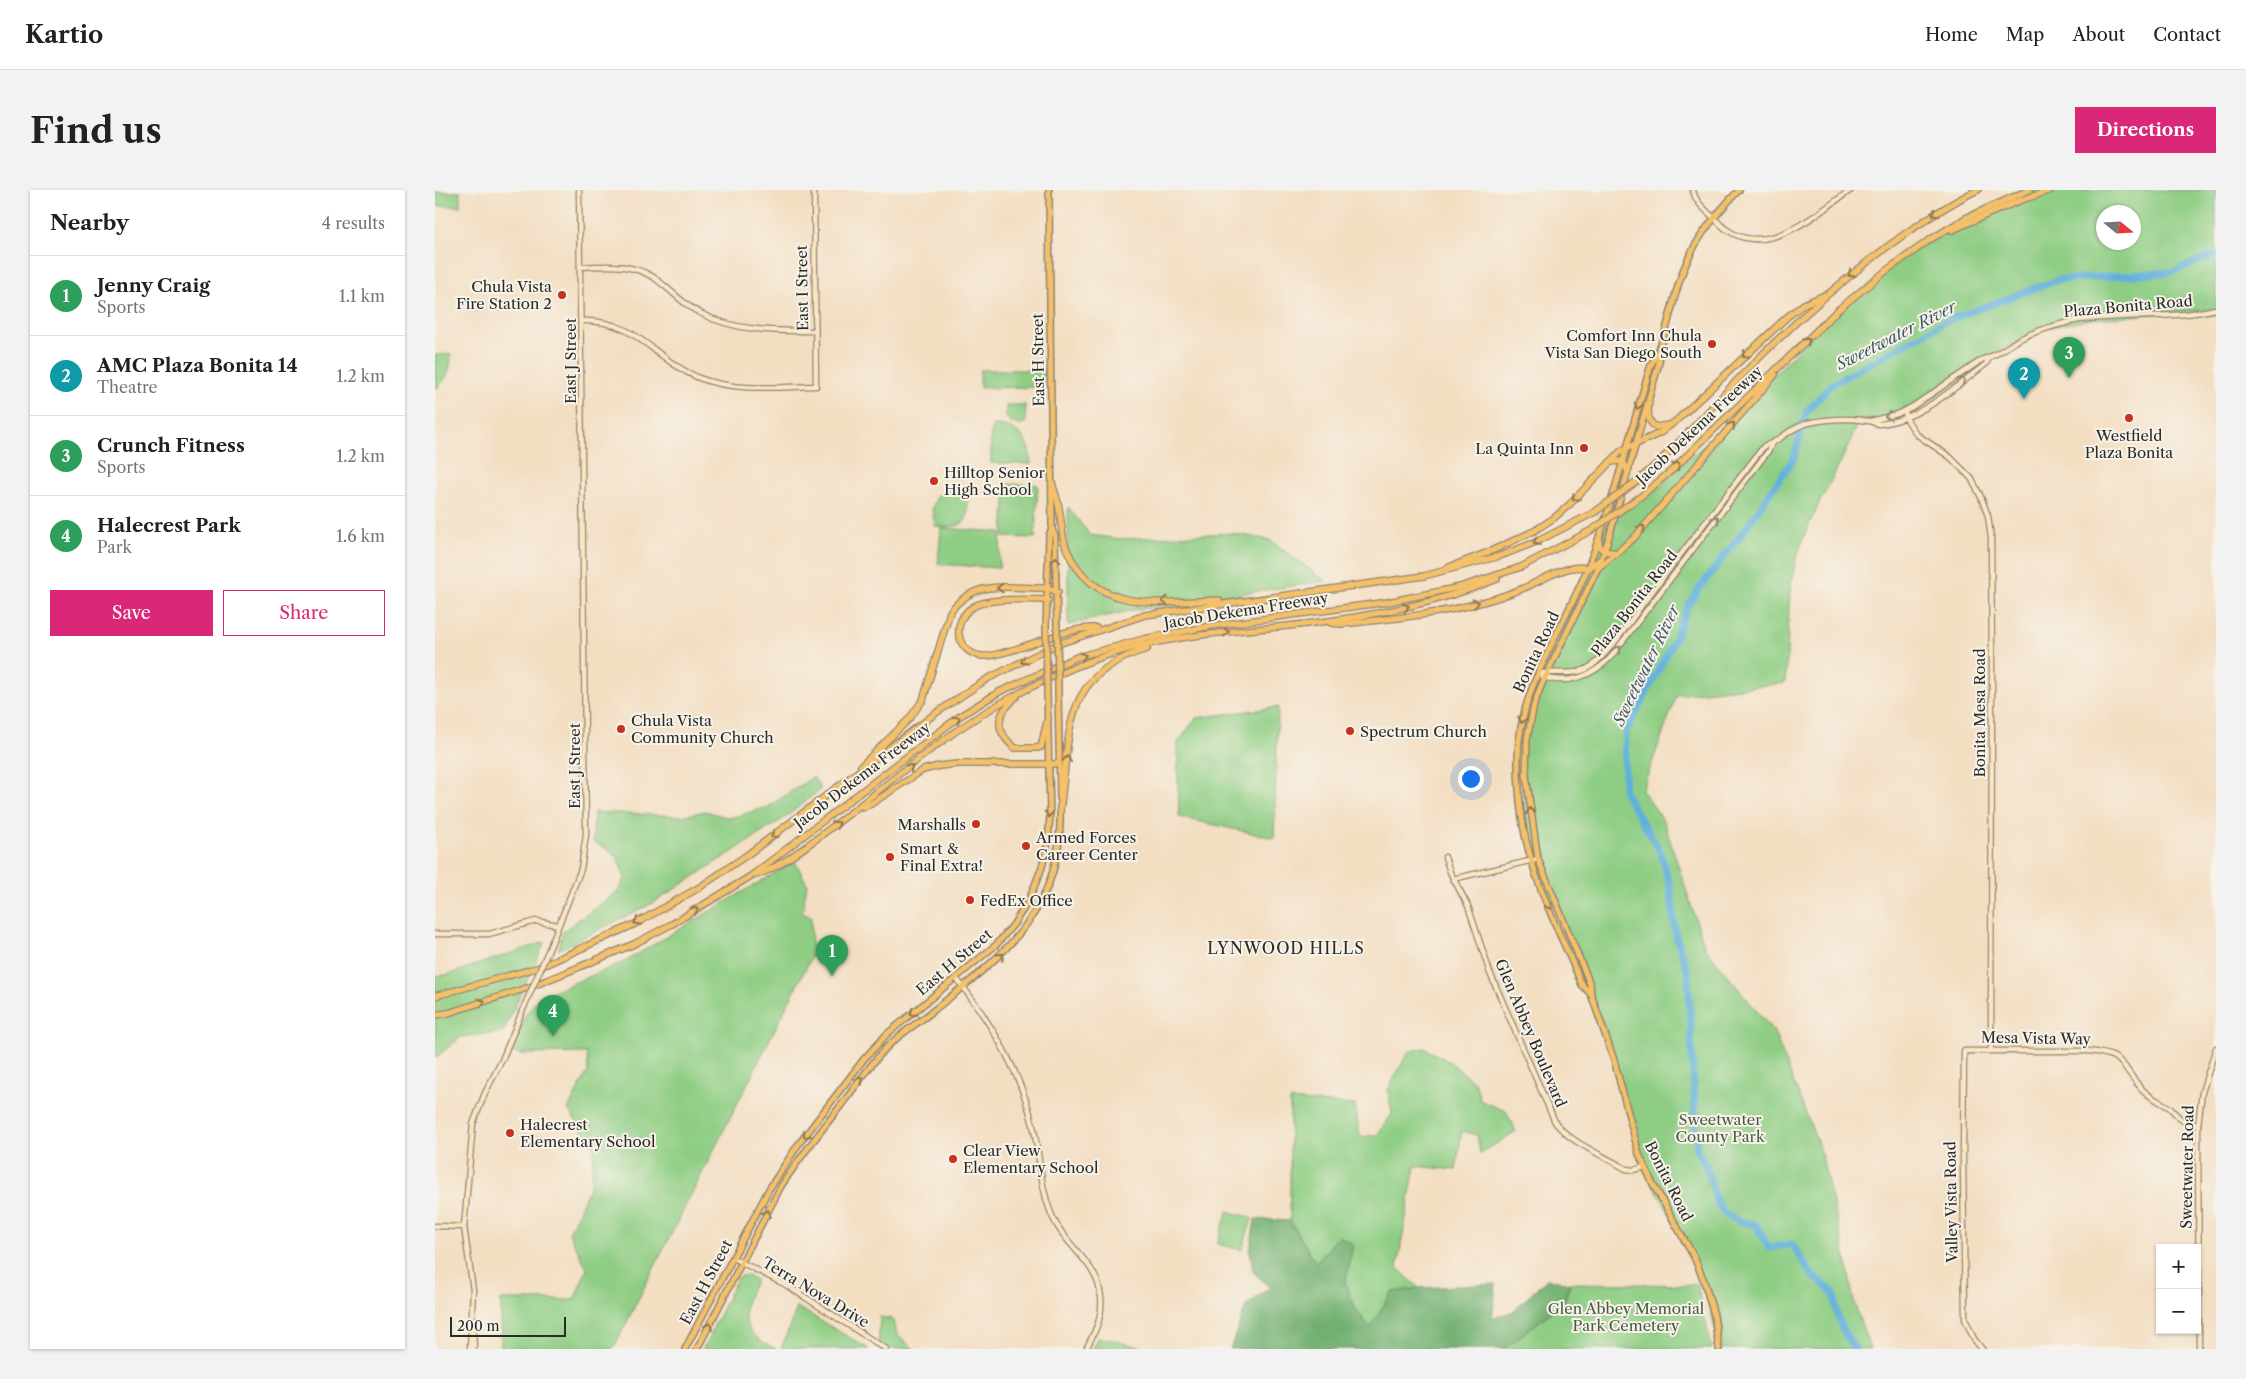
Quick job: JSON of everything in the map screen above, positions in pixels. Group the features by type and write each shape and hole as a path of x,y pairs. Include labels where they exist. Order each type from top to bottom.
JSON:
{"highway":[{"name":"Jacob Dekema Freeway","path":"435,996 540,967 635,924 700,887 740,860 935,713 987,680 1058,644 1101,628 1145,615 1424,576 1500,556 1542,539 1595,512 1661,461 1748,370 1825,295 1877,253 1943,208 1978,190"},
{"name":"Jacob Dekema Freeway","path":"435,1015 448,1013 530,987 633,944 672,924 751,876 960,716 999,692 1077,657 1144,638 1211,626 1409,599 1460,587 1521,568 1590,531 1640,497 1671,471 1840,308 1887,270 1931,239 1966,218 2029,190"},
{"path":"1931,239 2016,202 2051,190"},
{"path":"1424,576 1491,551 1534,531 1564,508 1608,462 1625,448 1660,433 1671,425 1787,317 1804,304 1825,295"},
{"path":"1598,568 1634,538 1794,353"},
{"path":"1649,400 1648,416 1650,423 1656,427 1671,425"},
{"path":"1608,462 1622,461 1628,471"},
{"path":"1052,482 1066,548 1084,576 1095,587 1116,597 1133,602 1249,599"},
{"path":"1599,538 1599,546 1604,551 1617,553"},
{"path":"1324,622 1341,624 1429,614 1511,593 1567,569 1577,566 1588,568 1601,559"},
{"path":"751,876 767,872 858,808 952,734 993,707 1044,681 1098,658 1151,644 1258,628 1324,622 1389,612 1480,586 1521,568"},
{"path":"841,784 909,719 923,700 951,612 958,601 970,593 984,588 1048,588 1057,592"},
{"path":"1048,600 1000,601 973,606 962,618 958,629 959,642 969,652 987,656 1083,628 1101,628"},
{"path":"1060,810 1071,722 1077,701 1091,680 1115,660 1178,640"},
{"path":"1044,681 1013,699 1001,716 1001,733 1015,748 1037,748 1041,746 1043,741 1048,716"},
{"path":"858,808 871,804 923,770 958,764 1058,764"},
{"path":"435,992 450,992"}],"main road":[{"name":"East H Street","path":"697,1349 794,1165 891,1043 996,960 1029,922 1044,894 1053,865 1058,842 1060,810 1057,592 1055,536 1052,529 1049,190"},
{"name":"Bonita Road","path":"1719,1349 1714,1315 1704,1281 1690,1250 1644,1167 1632,1135 1614,1060 1591,994 1590,984 1538,859 1529,805 1525,757 1529,722 1534,704 1598,568 1604,551 1649,400 1659,363 1660,351 1685,266 1699,238 1713,218 1739,190"},
{"name":"Bonita Road","path":"1591,994 1582,985 1531,861 1522,811 1518,760 1521,726 1526,704 1538,674 1588,568 1599,538 1651,365 1660,351"},
{"name":"East H Street","path":"685,1349 782,1166 865,1059 887,1034 996,945 1013,925 1035,887 1048,842 1049,765 1046,628 1049,535 1052,529"}],"street":[{"name":"East J Street","path":"470,1349 473,1290 464,1227 473,1124 485,1093 503,1060 581,869 586,835 582,321 579,190"},
{"name":"East I Street","path":"582,321 610,323 626,329 678,368 711,382 739,387 816,386 813,190"},
{"path":"1693,190 1698,202 1728,230 1740,237 1763,240 1790,232 1851,190"},
{"path":"581,267 626,267 644,272 660,281 694,310 723,322 759,331 815,331"},
{"name":"Plaza Bonita Road","path":"1538,674 1545,678 1558,680 1579,678 1592,673 1610,658 1771,445 1786,432 1801,425 1836,420 1871,421 1905,410 1983,359 1989,358 2037,332 2074,321 2179,316 2216,309"},
{"name":"Plaza Bonita Road","path":"1871,421 1877,424 1906,418 1933,402 1986,364 1989,358"},
{"path":"1905,410 1906,418"},
{"name":"Bonita Mesa Road","path":"1906,418 1916,434 1950,457 1971,478 1981,497 1989,523 1992,665 1991,1050"},
{"name":"Plaza Bonita Road","path":"1538,674 1580,671 1589,667 1599,658 1639,610 1764,446 1771,445"},
{"name":"Glen Abbey Boulevard","path":"1445,857 1453,879 1469,906 1491,973 1560,1130 1626,1168 1634,1170 1644,1167"},
{"path":"1453,879 1538,859"},
{"path":"435,934 489,934 536,921 558,925"},
{"path":"956,978 1007,1052 1033,1125 1046,1197 1052,1217 1065,1238 1092,1270 1098,1282 1101,1297 1101,1315 1086,1349"},
{"name":"Sweetwater Road","path":"2199,1349 2198,1125 2202,1092 2216,1048"},
{"name":"Mesa Vista Way","path":"1964,1050 1991,1050 1997,1052 2105,1052 2119,1059 2145,1092 2169,1107 2184,1124 2198,1125"},
{"name":"Valley Vista Road","path":"1964,1050 1965,1319 1974,1340 1982,1349"},
{"path":"435,1226 464,1227"},
{"name":"Terra Nova Drive","path":"733,1258 786,1286 886,1349"},
{"name":"East J Street","path":"472,1318 474,1349"}],"green space":[{"name":"Sweetwater County Park","path":"2020,190 2216,190 2216,309 2092,319 2047,328 2002,349 1905,417 1884,421 1858,421 1844,456 1810,522 1797,557 1789,603 1785,683 1677,695 1642,790 1664,822 1705,948 1774,1032 1820,1149 1846,1258 1854,1303 1870,1349 1719,1349 1702,1277 1644,1167 1614,1060 1539,874 1529,835 1521,775 1522,739 1527,714 1541,676 1586,581 1606,526 1640,497 1656,490 1709,440 1839,309 1887,270 1965,217"},
{"path":"435,192 460,192 460,206 435,206"},
{"path":"451,354 447,374 443,382 435,389 435,355"},
{"path":"980,370 1044,370 1044,387 980,388"},
{"path":"1006,405 1025,405 1026,422 1020,425 1011,423 1006,416"},
{"path":"994,425 1010,428 1021,436 1028,448 1031,464 991,463 991,433"},
{"path":"1006,484 1038,485 1035,538 1003,537"},
{"path":"968,491 968,513 965,520 954,526 935,526 932,508 937,496 946,492"},
{"path":"1068,507 1090,535 1120,539 1231,533 1270,540 1325,581 1133,610 1068,625"},
{"path":"941,528 1001,532 999,568 938,564"},
{"path":"1278,707 1274,838 1179,817 1177,744 1196,718"},
{"path":"813,777 821,789 783,819 653,903 558,950 563,931 619,891 625,878 617,856 593,841 594,812 682,816 705,811 730,818 768,807"},
{"path":"795,861 807,884 802,914 811,916 812,956 613,1349 501,1349 501,1300 574,1300 587,1269 569,1233 591,1184 594,1148 568,1109 588,1071 587,1053 521,1054 510,1052 526,1015 538,998 624,962"},
{"path":"545,942 503,1032 461,1037 435,1058 435,976 446,975"},
{"path":"1424,1048 1450,1062 1475,1083 1481,1101 1506,1111 1516,1131 1480,1154 1477,1135 1462,1131 1456,1170 1415,1166 1397,1268 1419,1288 1391,1294 1370,1328 1356,1310 1345,1283 1353,1245 1339,1236 1316,1263 1290,1221 1290,1100 1355,1105 1360,1137 1377,1135 1392,1114 1388,1090 1408,1052"},
{"path":"1228,1211 1252,1218 1242,1250 1217,1244"},
{"path":"1255,1219 1290,1221 1316,1263 1339,1236 1353,1245 1345,1283 1356,1310 1370,1328 1392,1292 1419,1288 1496,1284 1492,1319 1513,1311 1547,1279 1570,1283 1564,1302 1504,1349 1230,1349 1246,1306 1270,1287 1253,1272 1250,1251"},
{"path":"745,1275 756,1280 746,1302 746,1321 749,1329 764,1343 776,1349 703,1349 737,1278"},
{"name":"Glen Abbey Memorial Park Cemetery","path":"1570,1283 1697,1284 1712,1349 1504,1349 1564,1302"},
{"path":"797,1307 869,1349 781,1349"},
{"path":"880,1317 892,1319 898,1336 914,1349 878,1349"},
{"path":"1099,1337 1147,1349 1093,1349"}],"waterway":[{"name":"Sweetwater River","path":"1855,1349 1840,1322 1834,1293 1812,1275 1792,1244 1769,1248 1756,1225 1738,1221 1726,1214 1719,1206 1705,1164 1697,1152 1688,973 1675,932 1670,886 1660,851 1624,792 1626,731 1674,641 1687,608 1698,590 1746,528 1794,458 1806,412 1832,384 1951,319 2058,280 2173,272 2216,254"}],"place":[{"name":"Chula Vista Fire Station 2","path":"562,295"},
{"name":"Comfort Inn Chula Vista San Diego South","path":"1712,344"},
{"name":"Crunch Fitness","path":"2069,378"},
{"name":"AMC Plaza Bonita 14","path":"2024,399"},
{"name":"Westfield Plaza Bonita","path":"2129,418"},
{"name":"La Quinta Inn","path":"1584,448"},
{"name":"Hilltop Senior High School","path":"934,481"},
{"name":"Chula Vista Community Church","path":"621,729"},
{"name":"Spectrum Church","path":"1350,731"},
{"name":"Marshalls","path":"976,824"},
{"name":"Armed Forces Career Center","path":"1026,846"},
{"name":"Smart & Final Extra!","path":"890,857"},
{"name":"FedEx Office","path":"970,900"},
{"name":"Jenny Craig","path":"832,976"},
{"name":"Halecrest Park","path":"553,1036"},
{"name":"Halecrest Elementary School","path":"510,1133"},
{"name":"Clear View Elementary School","path":"953,1159"}],"district":[{"name":"LYNWOOD HILLS","path":"1286,948"}]}
